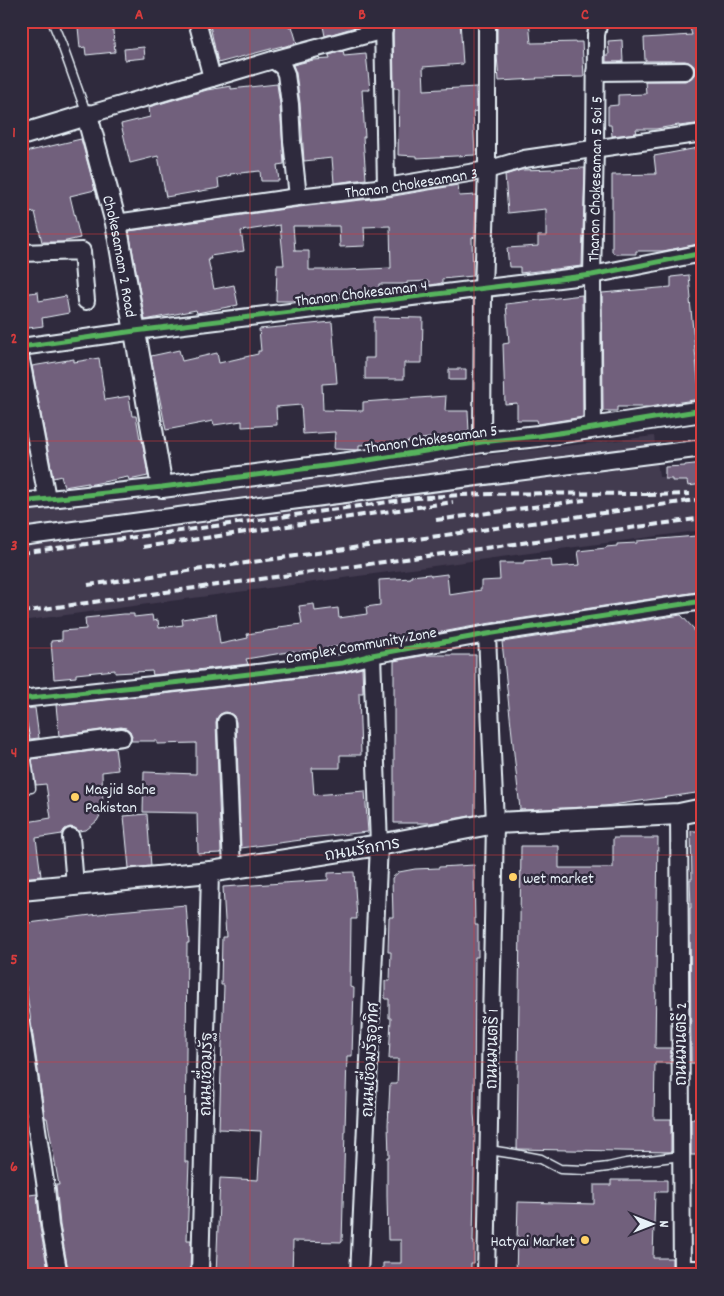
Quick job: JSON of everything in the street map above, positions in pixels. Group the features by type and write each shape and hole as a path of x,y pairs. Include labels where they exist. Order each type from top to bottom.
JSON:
{"street":[{"path":"197,21 212,78"},
{"path":"482,442 483,289 487,170 487,21"},
{"name":"Thanon Chokesaman 5 Soi 5","path":"594,428 592,276 596,34 598,21"},
{"path":"21,135 384,26 386,187"},
{"path":"273,60 283,67 286,74 298,197"},
{"path":"596,72 685,71"},
{"name":"Chokesamam 2 Road","path":"87,115 116,224 162,487"},
{"name":"Thanon Chokesaman 3","path":"116,224 298,197 386,187 487,170 524,158 703,133"},
{"path":"21,253 82,251 86,301"},
{"name":"Thanon Chokesaman 4","path":"21,347 135,331 592,276 703,253"},
{"path":"21,360 47,498"},
{"name":"Thanon Chokesaman 5","path":"162,487 356,462 482,442 594,428 703,410"},
{"path":"21,537 703,448"},
{"path":"21,502 162,487"},
{"name":"Complex Community Zone","path":"21,699 332,664 487,634 703,601"},
{"name":"ถนนมนตรี 1","path":"486,1275 495,823 487,634"},
{"name":"ถนนเชื่อมรัฐอุทิศ","path":"359,1275 379,845 372,655"},
{"path":"226,722 232,869"},
{"path":"26,750 122,737"},
{"name":"ถนนรัถการ","path":"21,890 232,869 379,845 495,823 679,814 703,809"},
{"name":"ถนนมนตรี 2","path":"679,814 682,1272"},
{"path":"71,837 76,885"},
{"name":"ถนนเชื่อมรัฐ","path":"200,1275 210,872"},
{"path":"21,1024 50,1226 59,1275"},
{"path":"682,1272 703,1269"}],"lane":[{"path":"52,21 87,115"},
{"path":"21,720 31,788 21,789"},
{"path":"489,1150 541,1160 560,1169 584,1170 681,1156"}],"shaded area":[{"path":"654,436 659,477 703,475 703,530 21,621 21,511 84,501"}],"building":[{"path":"84,21 112,21 115,52 86,55 85,47 80,48 78,27 84,26"},
{"path":"209,21 288,21 289,27 292,26 297,43 218,63"},
{"path":"322,21 366,21 366,24 325,36"},
{"path":"460,21 463,64 423,67 424,90 476,87 477,111 473,112 475,155 417,158 417,156 398,155 399,88 394,88 393,23"},
{"path":"497,21 529,21 531,43 582,42 584,77 499,81"},
{"path":"703,24 703,123 656,129 636,129 637,133 612,136 611,125 608,125 608,106 618,105 618,95 646,94 645,81 685,81 694,75 694,66 689,62 645,61 644,38 692,35 690,28"},
{"path":"622,40 623,62 606,62 606,55 609,55 608,41"},
{"path":"144,47 145,58 125,60 124,49"},
{"path":"343,51 344,56 366,54 370,90 362,90 366,179 334,183 332,158 304,161 300,103 296,73 293,65 313,60 330,59 329,55"},
{"path":"277,84 284,164 277,165 279,181 261,181 260,171 230,174 218,178 219,188 166,197 158,156 130,163 121,124 150,117 149,107 207,90 231,86 231,89"},
{"path":"81,139 95,190 70,196 80,238 62,242 42,242 35,212 30,213 26,198 21,199 21,153"},
{"path":"703,147 703,183 700,183 703,201 703,243 663,251 636,251 636,254 616,254 612,252 612,175 656,174 654,156"},
{"path":"585,168 582,266 520,273 520,267 509,267 507,248 538,246 538,236 546,236 546,209 508,213 505,175 521,170"},
{"path":"458,185 459,196 476,195 475,237 472,238 473,276 442,279 442,283 431,285 429,285 429,281 407,282 407,284 379,284 379,291 335,294 335,296 309,296 309,300 301,301 276,301 277,265 284,265 280,225 241,231 244,251 210,256 211,259 208,259 214,289 234,285 238,305 197,313 196,310 145,320 129,231 299,207 388,197","holes":["293,226 339,226 340,247 365,246 364,227 390,226 391,268 309,270 309,251 295,251"]},
{"path":"689,275 700,399 649,407 617,407 617,411 603,411 602,293 671,287 671,277"},
{"path":"38,292 39,301 66,296 69,313 42,318 43,326 21,329 21,294"},
{"path":"582,295 583,417 538,424 537,420 517,420 517,403 505,404 503,344 509,343 506,304"},
{"path":"374,317 423,318 422,363 404,363 404,379 365,379 365,358 374,358"},
{"path":"332,322 337,383 322,384 323,410 363,411 363,402 446,396 445,411 468,411 469,432 397,443 359,445 359,450 334,449 335,432 303,434 301,405 276,407 277,425 242,427 242,421 214,425 213,421 166,430 151,356 179,350 182,361 217,353 219,363 258,354 258,351 261,351 259,329"},
{"path":"99,358 105,400 129,396 132,416 136,416 140,439 142,439 148,476 129,480 128,477 88,485 88,483 64,487 61,476 53,478 32,366 74,359 74,362"},
{"path":"449,369 466,369 466,380 449,380"},
{"path":"703,463 703,484 688,486 687,481 665,479 665,467"},
{"path":"696,536 698,567 703,566 703,591 485,624 394,641 394,638 295,653 294,651 246,659 248,664 153,675 152,671 115,673 115,670 76,674 76,677 54,679 51,641 62,640 62,631 86,629 85,618 123,614 134,614 134,617 152,615 153,621 158,620 159,628 183,625 182,619 216,614 220,644 248,638 247,634 302,624 299,606 314,604 315,611 338,608 339,618 367,614 366,607 380,605 379,580 447,574 449,595 481,590 481,581 500,580 499,563 524,563 524,561 551,559 552,567 580,565 578,551 606,548 617,546 617,544 637,543 637,541"},
{"path":"681,615 694,629 703,696 703,792 605,806 520,809 502,642"},
{"path":"427,655 476,655 475,815 430,823 394,823 394,661"},
{"path":"362,668 363,693 359,693 361,755 340,755 340,768 312,768 314,795 365,791 368,832 300,839 241,848 236,722 234,716 230,713 220,714 216,722 221,853 198,854 197,813 143,812 144,772 196,774 196,743 157,744 157,741 131,741 130,731 121,727 59,736 56,705 343,673"},
{"path":"35,708 39,738 30,739 26,719 21,714 21,709"},
{"name":"Masjid Sahe Pakistan","path":"115,748 118,770 102,772 103,810 97,821 86,830 79,831 70,827 65,829 62,834 36,838 41,876 21,878 21,823 51,818 46,784 36,785 32,759"},
{"path":"147,814 151,866 129,868 124,816"},
{"path":"691,831 703,831 703,1063 691,1063"},
{"path":"613,838 658,838 655,1048 671,1048 671,1063 655,1063 654,1119 671,1119 671,1152 517,1149 521,846 559,846 559,868 613,868"},
{"path":"474,865 475,925 478,925 478,957 475,957 474,1263 471,1263 471,1275 383,1275 383,1263 401,1263 401,1240 388,1240 387,1157 389,1157 390,1084 397,1084 398,1059 389,1059 391,1018 389,1018 389,999 385,999 385,981 390,981 391,952 388,952 389,917 393,917 392,878 399,872 415,869"},
{"path":"354,872 357,919 351,919 350,987 354,988 352,1056 347,1056 342,1242 293,1241 292,1275 216,1275 220,1178 258,1180 261,1131 219,1129 224,985 221,985 222,937 226,937 223,887 328,880 328,873"},
{"path":"186,905 189,943 187,943 185,1162 189,1162 187,1240 191,1240 190,1275 69,1275 60,1225 56,1185 59,1185 47,1118 45,1118 23,967 21,967 21,924 107,912"},
{"path":"21,1092 26,1121 21,1121"},
{"path":"691,1119 703,1119 703,1155 691,1155"},
{"name":"Hatyai Market","path":"611,1180 667,1180 667,1192 655,1192 653,1258 672,1258 672,1275 516,1275 518,1202 594,1204 594,1185 611,1185"},
{"path":"37,1194 40,1228 49,1275 21,1275 21,1196"}],"railway":[{"path":"21,553 417,498 506,494 654,494"},
{"path":"648,495 690,494"},
{"path":"88,585 703,499"},
{"path":"436,520 585,500"},
{"path":"143,547 453,502"},
{"path":"21,612 703,518"}],"cycle path":[{"path":"21,347 135,331 592,275 703,253"},
{"path":"21,502 162,487 356,462 703,410"},
{"path":"21,699 342,663 372,655 487,634 703,601"}],"place":[{"name":"Masjid Sahe Pakistan","path":"75,797"},
{"name":"wet market","path":"513,877"},
{"name":"Hatyai Market","path":"585,1240"}]}
